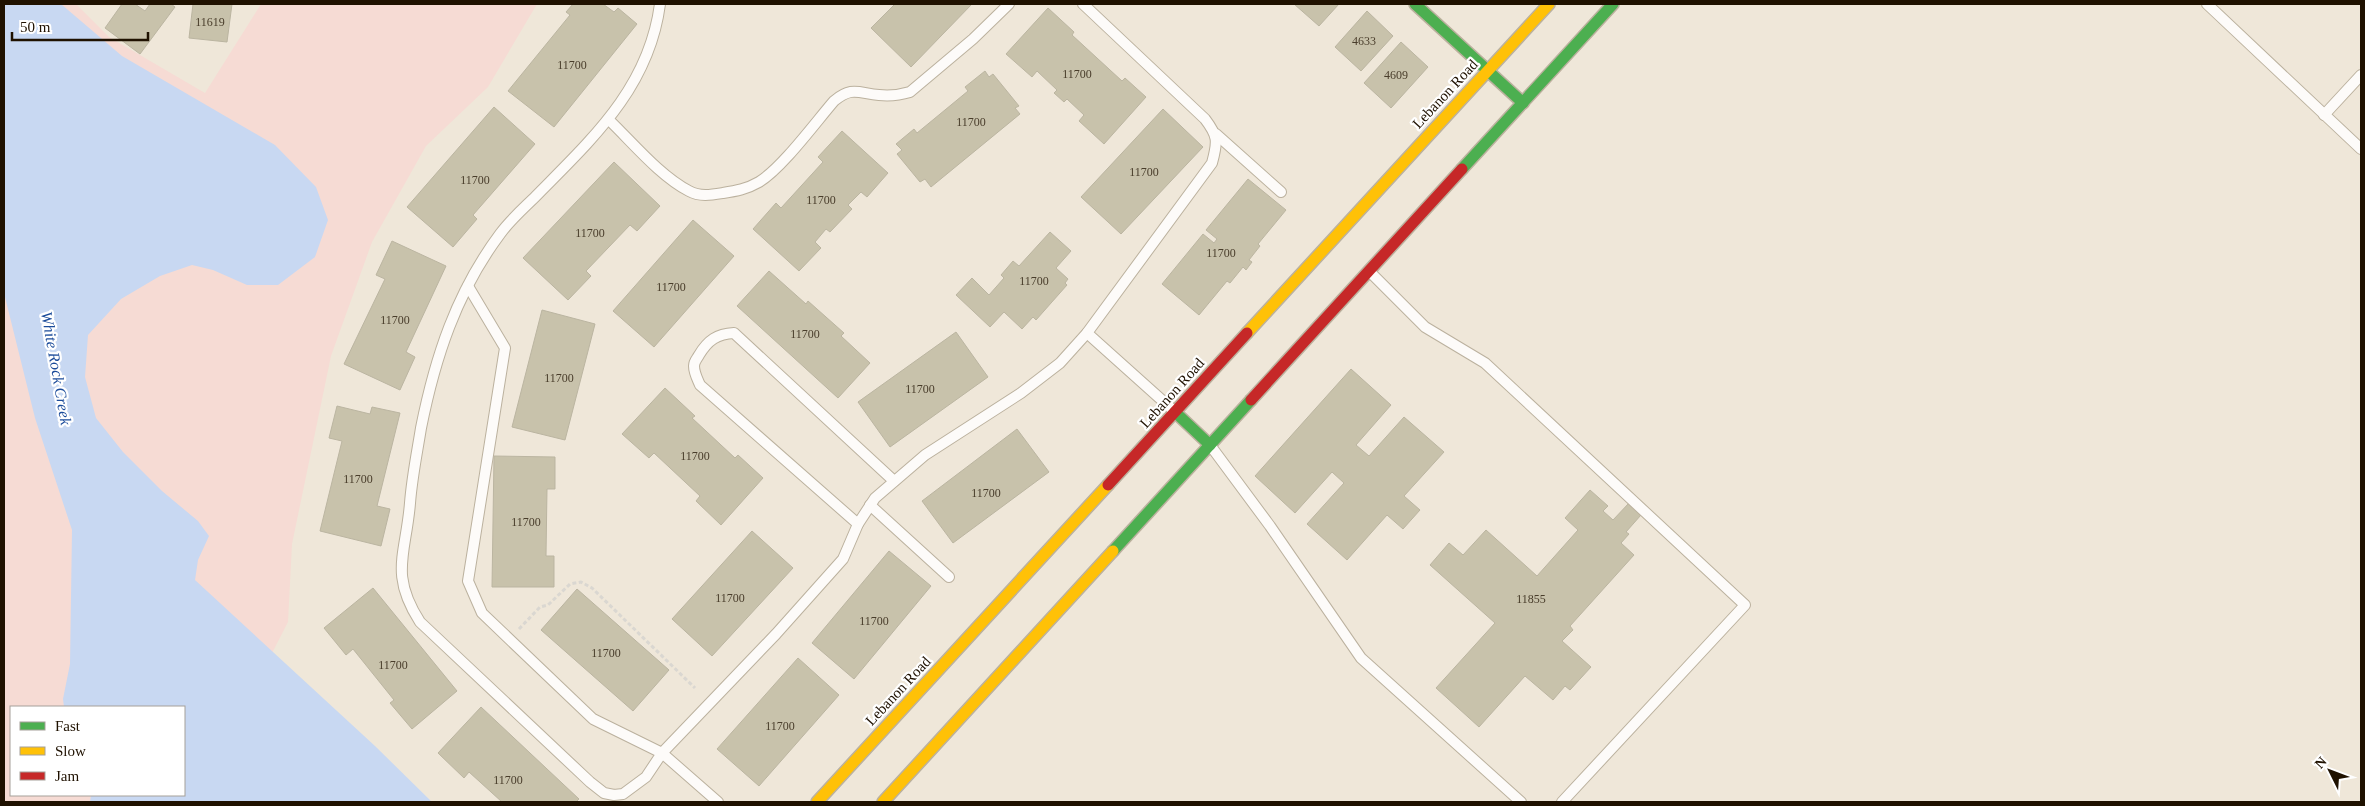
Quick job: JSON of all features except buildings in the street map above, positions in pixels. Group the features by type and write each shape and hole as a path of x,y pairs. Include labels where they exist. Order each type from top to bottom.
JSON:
{"main road":[{"path":"1415,4 1522,103"},
{"name":"Lebanon Road","path":"817,802 1549,4"},
{"path":"883,802 1613,4"},
{"path":"1175,412 1210,444"}],"lane":[{"path":"660,4 651,46 643,66 609,120 501,232 468,286 450,322 436,360 427,398 411,480 408,524 401,564 404,594 420,622 604,793 623,794 647,776 662,753 776,634 843,559 858,524 870,505 894,481 925,455 1021,394 1060,363 1087,332 1212,163 1216,148 1216,134"},
{"path":"609,120 667,175 688,191 698,195 710,196 743,190 759,182 772,172 844,92 859,91 878,95 898,95 910,92 973,39 1009,4"},
{"path":"1083,4 1205,119 1216,134 1281,192"},
{"path":"2207,4 2361,149"},
{"path":"2324,115 2361,75"},
{"path":"1369,271 1425,328 1485,364 1745,605 1562,802"},
{"path":"468,286 505,348 468,581 482,613 593,719 662,753 718,802"},
{"path":"1087,332 1175,412"},
{"path":"858,524 700,385 695,374 694,363 703,348 712,338 734,333 894,481"},
{"path":"1210,444 1270,526 1361,658 1521,802"},
{"path":"870,505 949,577"}],"path":[{"path":"509,639 540,607 548,605 570,584 581,582 592,588 695,688"}],"shaded area":[{"path":"4,4 76,4 109,37 205,93 261,4 537,4 488,87 426,146 372,242 331,356 292,544 288,622 206,782 187,802 4,802"}],"water":[{"name":"White Rock Creek","path":"4,4 61,4 122,56 275,145 316,187 328,220 315,257 278,285 247,285 213,270 192,265 160,276 121,299 88,335 85,377 96,418 123,452 162,491 198,521 209,536 198,560 195,580 375,746 432,802 90,802 91,796 185,796 185,706 64,706 63,699 70,664 72,530 35,418 4,293"}],"traffic: fast":[{"path":"1415,4 1523,103"},
{"path":"1462,169 1613,4"},
{"path":"1113,551 1251,400"},
{"path":"1175,412 1210,445"}],"traffic: slow":[{"path":"1247,333 1549,4"},
{"path":"817,802 1108,485"},
{"path":"883,802 1113,551"}],"traffic: jam":[{"path":"1251,400 1462,169"},
{"path":"1108,485 1247,333"}]}
